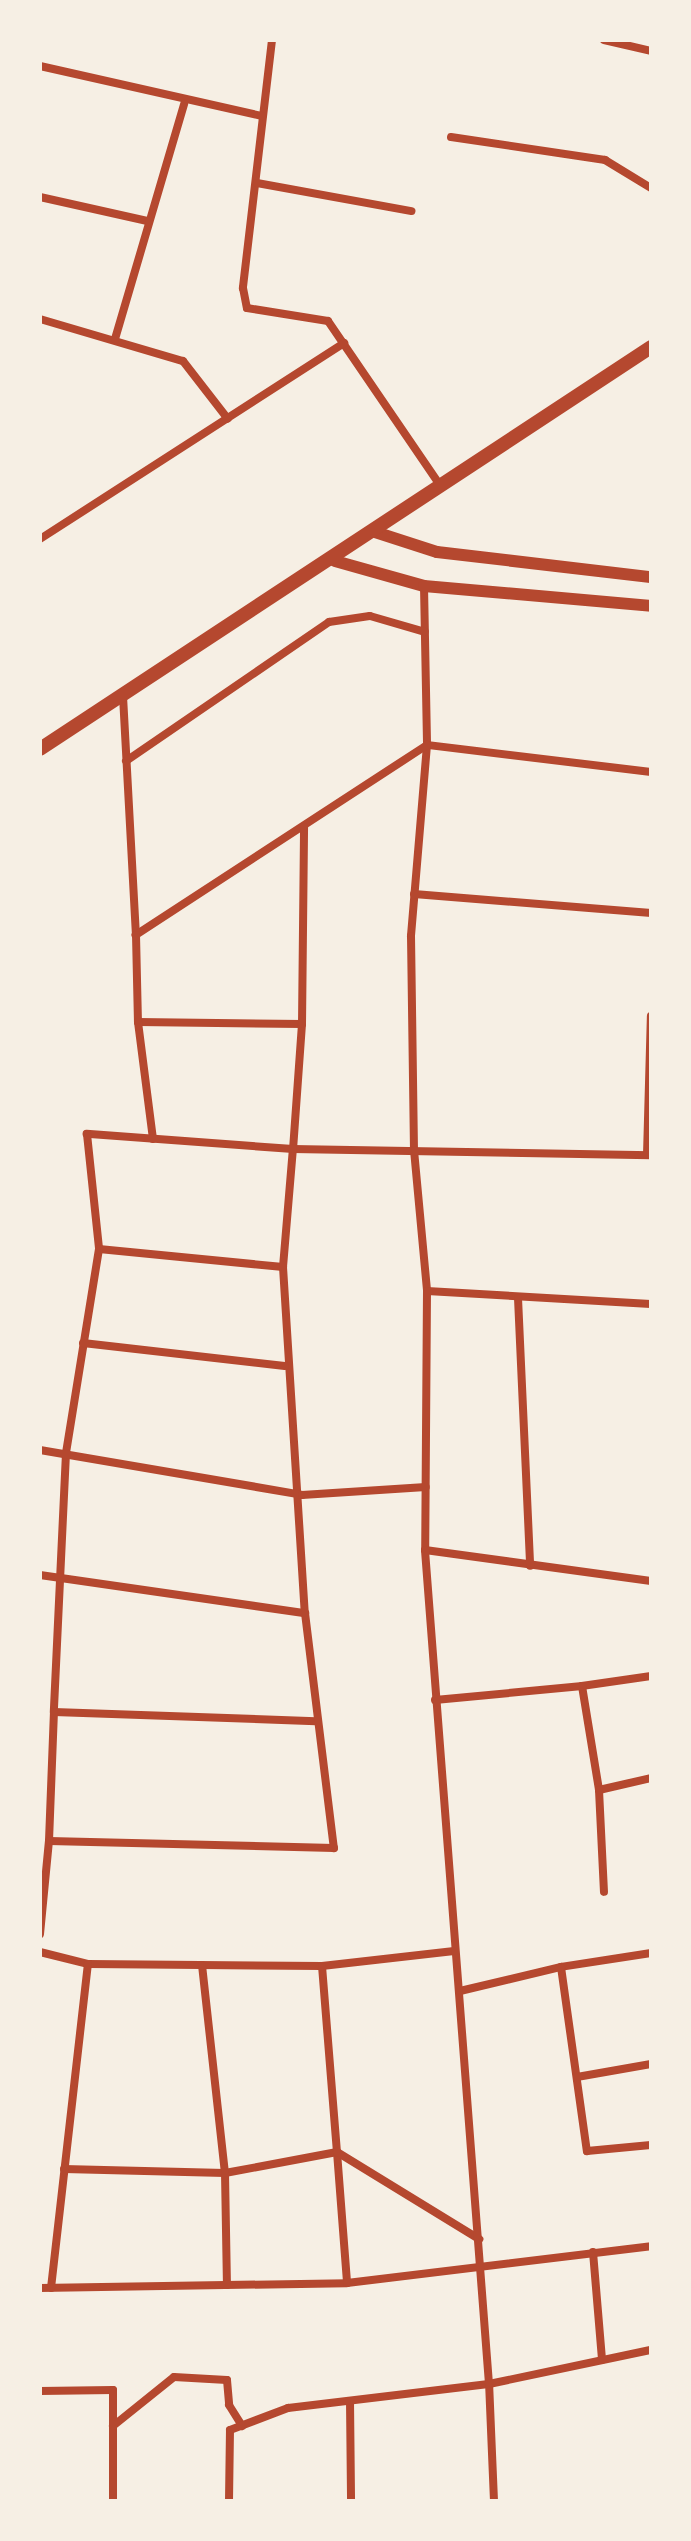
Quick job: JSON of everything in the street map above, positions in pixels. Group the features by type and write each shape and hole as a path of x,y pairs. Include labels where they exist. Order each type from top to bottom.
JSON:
{"main road":[{"path":"40,749 335,561 439,484 651,347"}],"street":[{"path":"272,40 243,288 247,308 328,321 439,484"},
{"path":"604,40 651,51"},
{"path":"40,66 184,104 262,116"},
{"path":"115,339 147,221 184,104"},
{"path":"451,137 605,160 651,188"},
{"path":"257,183 411,211"},
{"path":"40,197 147,221"},
{"path":"40,319 183,361 228,419"},
{"path":"40,539 344,343"},
{"path":"375,532 437,552 651,577"},
{"path":"335,561 424,586 651,606"},
{"path":"424,586 427,745 414,894 414,1150 427,1291 425,1550 454,1951 460,1991 481,2263 494,2501"},
{"path":"126,761 329,622 370,616 425,632"},
{"path":"123,696 138,1022 153,1139"},
{"path":"136,935 427,745 651,772"},
{"path":"49,1841 334,1848 305,1613 302,1495 285,1366 283,1267 302,1024 304,827"},
{"path":"414,894 651,913"},
{"path":"40,1934 49,1841 57,1578 66,1453 99,1249 87,1134 293,1149 649,1155 651,1016"},
{"path":"138,1022 302,1024"},
{"path":"99,1249 283,1267"},
{"path":"427,1291 651,1304"},
{"path":"518,1298 530,1566"},
{"path":"83,1343 285,1366"},
{"path":"40,1450 302,1495 426,1487"},
{"path":"425,1550 651,1581"},
{"path":"40,1575 305,1613"},
{"path":"435,1700 651,1676"},
{"path":"582,1686 599,1790 604,1892"},
{"path":"54,1712 316,1721"},
{"path":"599,1790 651,1778"},
{"path":"40,1952 88,1964 322,1966 454,1951"},
{"path":"460,1991 561,1967 651,1953"},
{"path":"51,2288 88,1964"},
{"path":"202,1965 225,2173 227,2285"},
{"path":"322,1966 347,2283"},
{"path":"561,1967 587,2151 651,2145"},
{"path":"577,2077 651,2064"},
{"path":"64,2169 225,2173 337,2152 479,2239"},
{"path":"40,2288 347,2283 481,2263 651,2246"},
{"path":"593,2252 602,2360"},
{"path":"229,2501 230,2430 288,2408 489,2384 651,2350"},
{"path":"113,2426 174,2377 227,2380 229,2405 242,2426"},
{"path":"40,2391 113,2390 113,2501"},
{"path":"350,2401 351,2501"}]}
